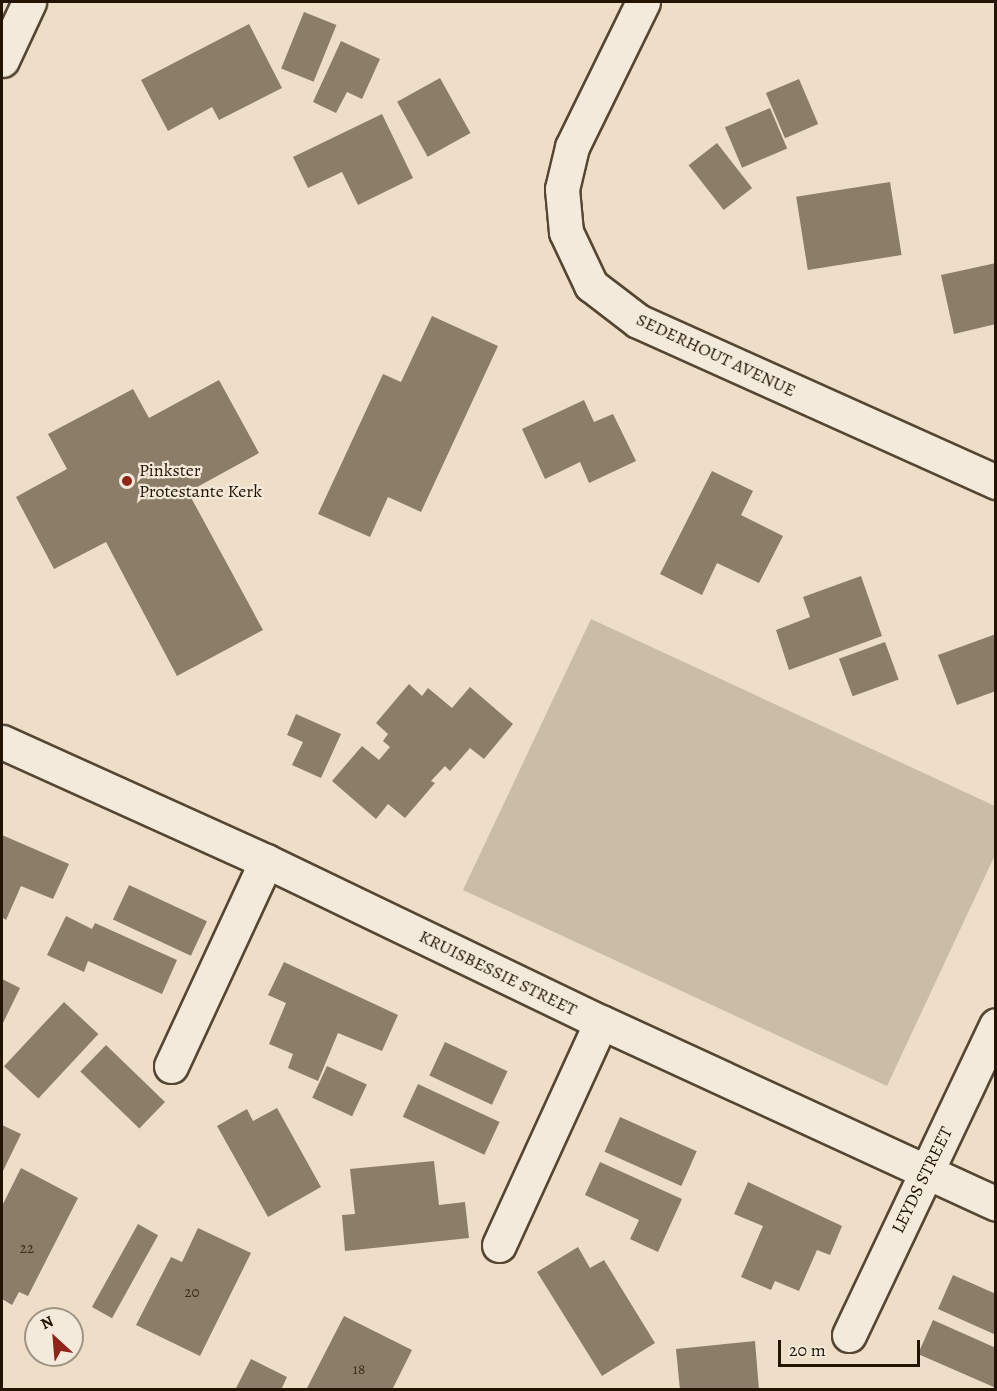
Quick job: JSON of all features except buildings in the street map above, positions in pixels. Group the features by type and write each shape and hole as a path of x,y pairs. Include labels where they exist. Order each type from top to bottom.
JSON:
{"street":[{"path":"2,60 29,2"},
{"name":"SEDERHOUT AVENUE","path":"643,2 572,147 562,189 566,232 591,285 638,321 996,482"},
{"name":"KRUISBESSIE STREET","path":"2,742 266,861 601,1022 996,1204"},
{"path":"171,1066 266,861"},
{"path":"499,1245 601,1022"},
{"name":"LEYDS STREET","path":"849,1335 924,1171 962,1099 996,1025"}],"shaded area":[{"path":"591,619 995,806 995,855 887,1086 463,890"}],"place":[{"name":"Pinkster Protestante Kerk","path":"127,481"}]}
